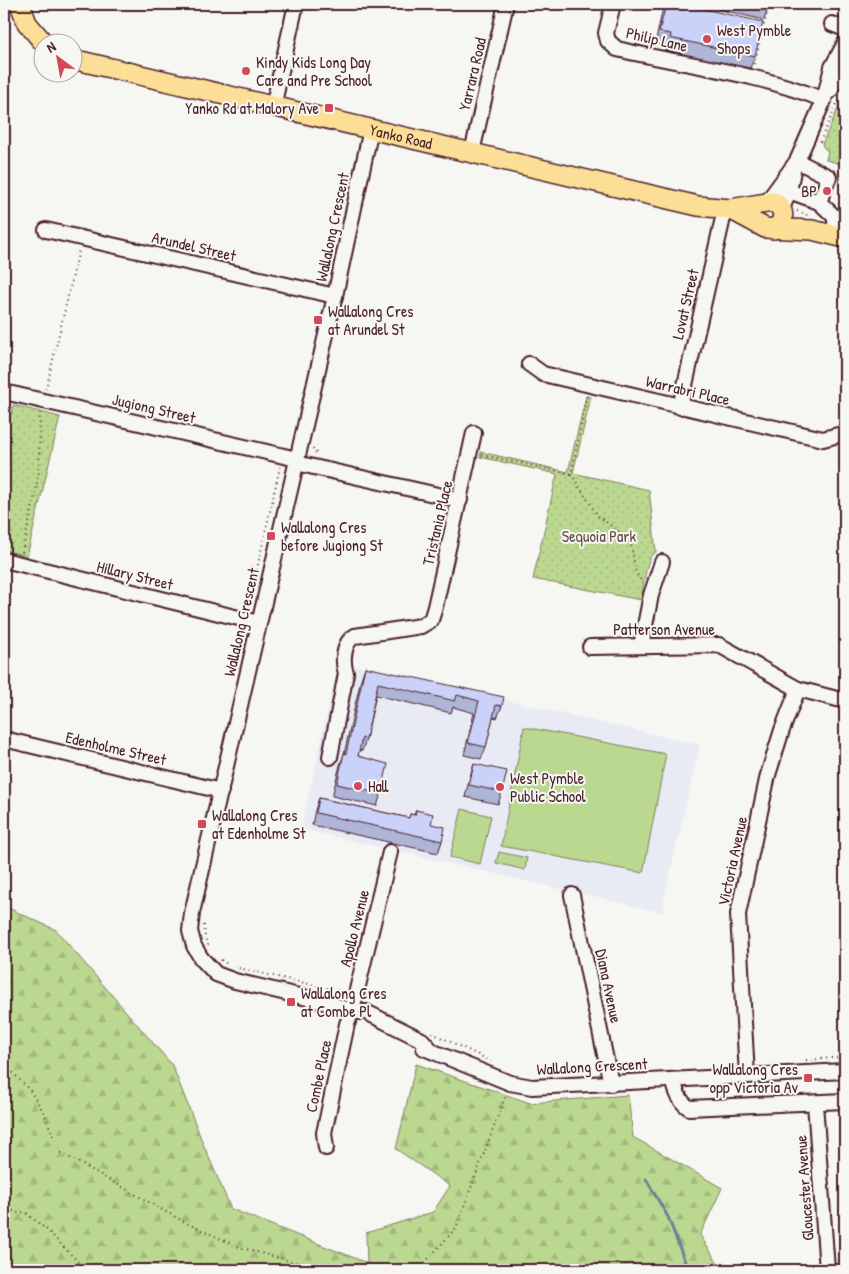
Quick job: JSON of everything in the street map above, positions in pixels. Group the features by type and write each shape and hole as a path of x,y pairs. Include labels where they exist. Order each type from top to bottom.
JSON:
{"main road":[{"path":"21,4 27,23 35,32"},
{"name":"Yanko Road","path":"82,61 698,206 727,209 774,207 812,230"},
{"path":"766,226 756,214 758,209 774,207"},
{"name":"Yanko Road","path":"727,209 766,226 812,230 839,236"}],"street":[{"path":"273,107 296,4"},
{"name":"Yarrara Road","path":"472,152 506,4"},
{"name":"Philip Lane","path":"613,4 606,34 608,41 617,48 796,88 824,100"},
{"path":"832,24 845,29"},
{"path":"824,100 832,67 845,43"},
{"path":"774,207 824,100 845,65"},
{"name":"Wallalong Crescent","path":"371,129 335,296 190,922 194,946 200,958 208,967 225,978 320,1001 353,1012 361,1020 510,1084 546,1088 845,1071"},
{"path":"774,207 789,191 795,164"},
{"path":"795,164 829,177 819,202"},
{"path":"789,191 819,202 836,218 839,236"},
{"name":"Lovat Street","path":"680,407 727,209"},
{"name":"Arundel Street","path":"46,230 335,296"},
{"name":"Warrabri Place","path":"529,364 543,374 823,440 842,434"},
{"name":"Jugiong Street","path":"4,392 460,500"},
{"name":"Tristania Place","path":"330,757 346,673 343,665 347,643 350,638 421,626 431,620 474,433"},
{"name":"Hillary Street","path":"4,560 259,623"},
{"path":"641,646 652,595 662,562"},
{"name":"Patterson Avenue","path":"590,647 719,645 798,689 845,702"},
{"name":"Victoria Avenue","path":"747,1076 738,914 768,775 782,730 798,689"},
{"name":"Edenholme Street","path":"4,739 221,790"},
{"name":"Apollo Avenue","path":"353,1012 390,852"},
{"name":"Diana Avenue","path":"572,895 611,1084"},
{"name":"Combe Place","path":"326,1148 324,1133 347,1024 353,1012"},
{"path":"673,1080 677,1094 683,1104 689,1108 845,1101"},
{"name":"Gloucester Avenue","path":"815,1103 827,1270"}],"path":[{"path":"661,4 670,6"},
{"path":"750,78 767,12"},
{"path":"753,27 781,34"},
{"path":"19,564 39,471 40,416 81,238"},
{"path":"589,384 571,474 598,516 622,534 631,544 636,573 652,595"},
{"path":"470,452 571,474"},
{"path":"248,612 281,463"},
{"path":"203,923 209,947"},
{"path":"218,958 233,966 346,993"},
{"path":"431,1032 494,1062"},
{"path":"4,1069 9,1069 29,1089 43,1111 60,1152 186,1223 240,1247 297,1263 309,1270"},
{"path":"410,1270 418,1269 456,1228 510,1084"},
{"path":"4,1206 17,1213 25,1212 48,1231 86,1270"}],"shaded area":[{"name":"West Pymble Public School","path":"339,662 700,745 663,903 665,913 301,829"}],"green space":[{"path":"4,4 10,56 4,83"},
{"path":"845,93 845,165 826,160 828,151 822,144"},
{"name":"Sequoia Park","path":"586,396 591,397 573,473 649,490 656,552 649,561 641,600 533,579 557,474 480,457 481,452 568,472"},
{"path":"13,405 60,417 27,556 4,550 4,444"},
{"path":"524,727 666,754 643,873 501,846"},
{"path":"462,809 491,816 480,864 450,857"},
{"path":"499,852 527,858 525,870 496,863"},
{"path":"4,906 56,930 172,1065 231,1209 367,1263 366,1233 433,1212 450,1186 396,1149 416,1064 530,1103 628,1095 633,1137 722,1188 700,1235 722,1270 4,1270"}],"building":[{"path":"666,4 681,4 763,22 755,56 670,38 671,34 659,32"},
{"path":"751,4 770,4 769,8"},
{"path":"365,667 504,697 502,706 496,705 486,747 468,743 479,701 457,695 455,701 378,683 366,739 362,738 358,756 388,764 381,794 337,784 344,753 346,754"},
{"path":"474,764 507,771 502,792 469,785"},
{"path":"319,798 409,818 410,814 415,815 416,810 433,814 431,824 445,827 442,841 316,813"}],"waterway":[{"path":"4,930 9,928"},
{"path":"646,1179 668,1217 688,1270"}],"place":[{"name":"West Pymble Shops","path":"707,39"},
{"name":"Kindy Kids Long Day Care and Pre School","path":"246,71"},
{"name":"Yanko Rd at Malory Ave","path":"329,108"},
{"name":"BP","path":"827,191"},
{"name":"Wallalong Cres at Arundel St","path":"318,320"},
{"name":"Wallalong Cres before Jugiong St","path":"271,536"},
{"name":"Hall","path":"358,786"},
{"name":"West Pymble Public School","path":"500,787"},
{"name":"Wallalong Cres at Edenholme St","path":"202,824"},
{"name":"Wallalong Cres at Combe Pl","path":"291,1002"},
{"name":"Wallalong Cres opp Victoria Av","path":"808,1078"}]}
